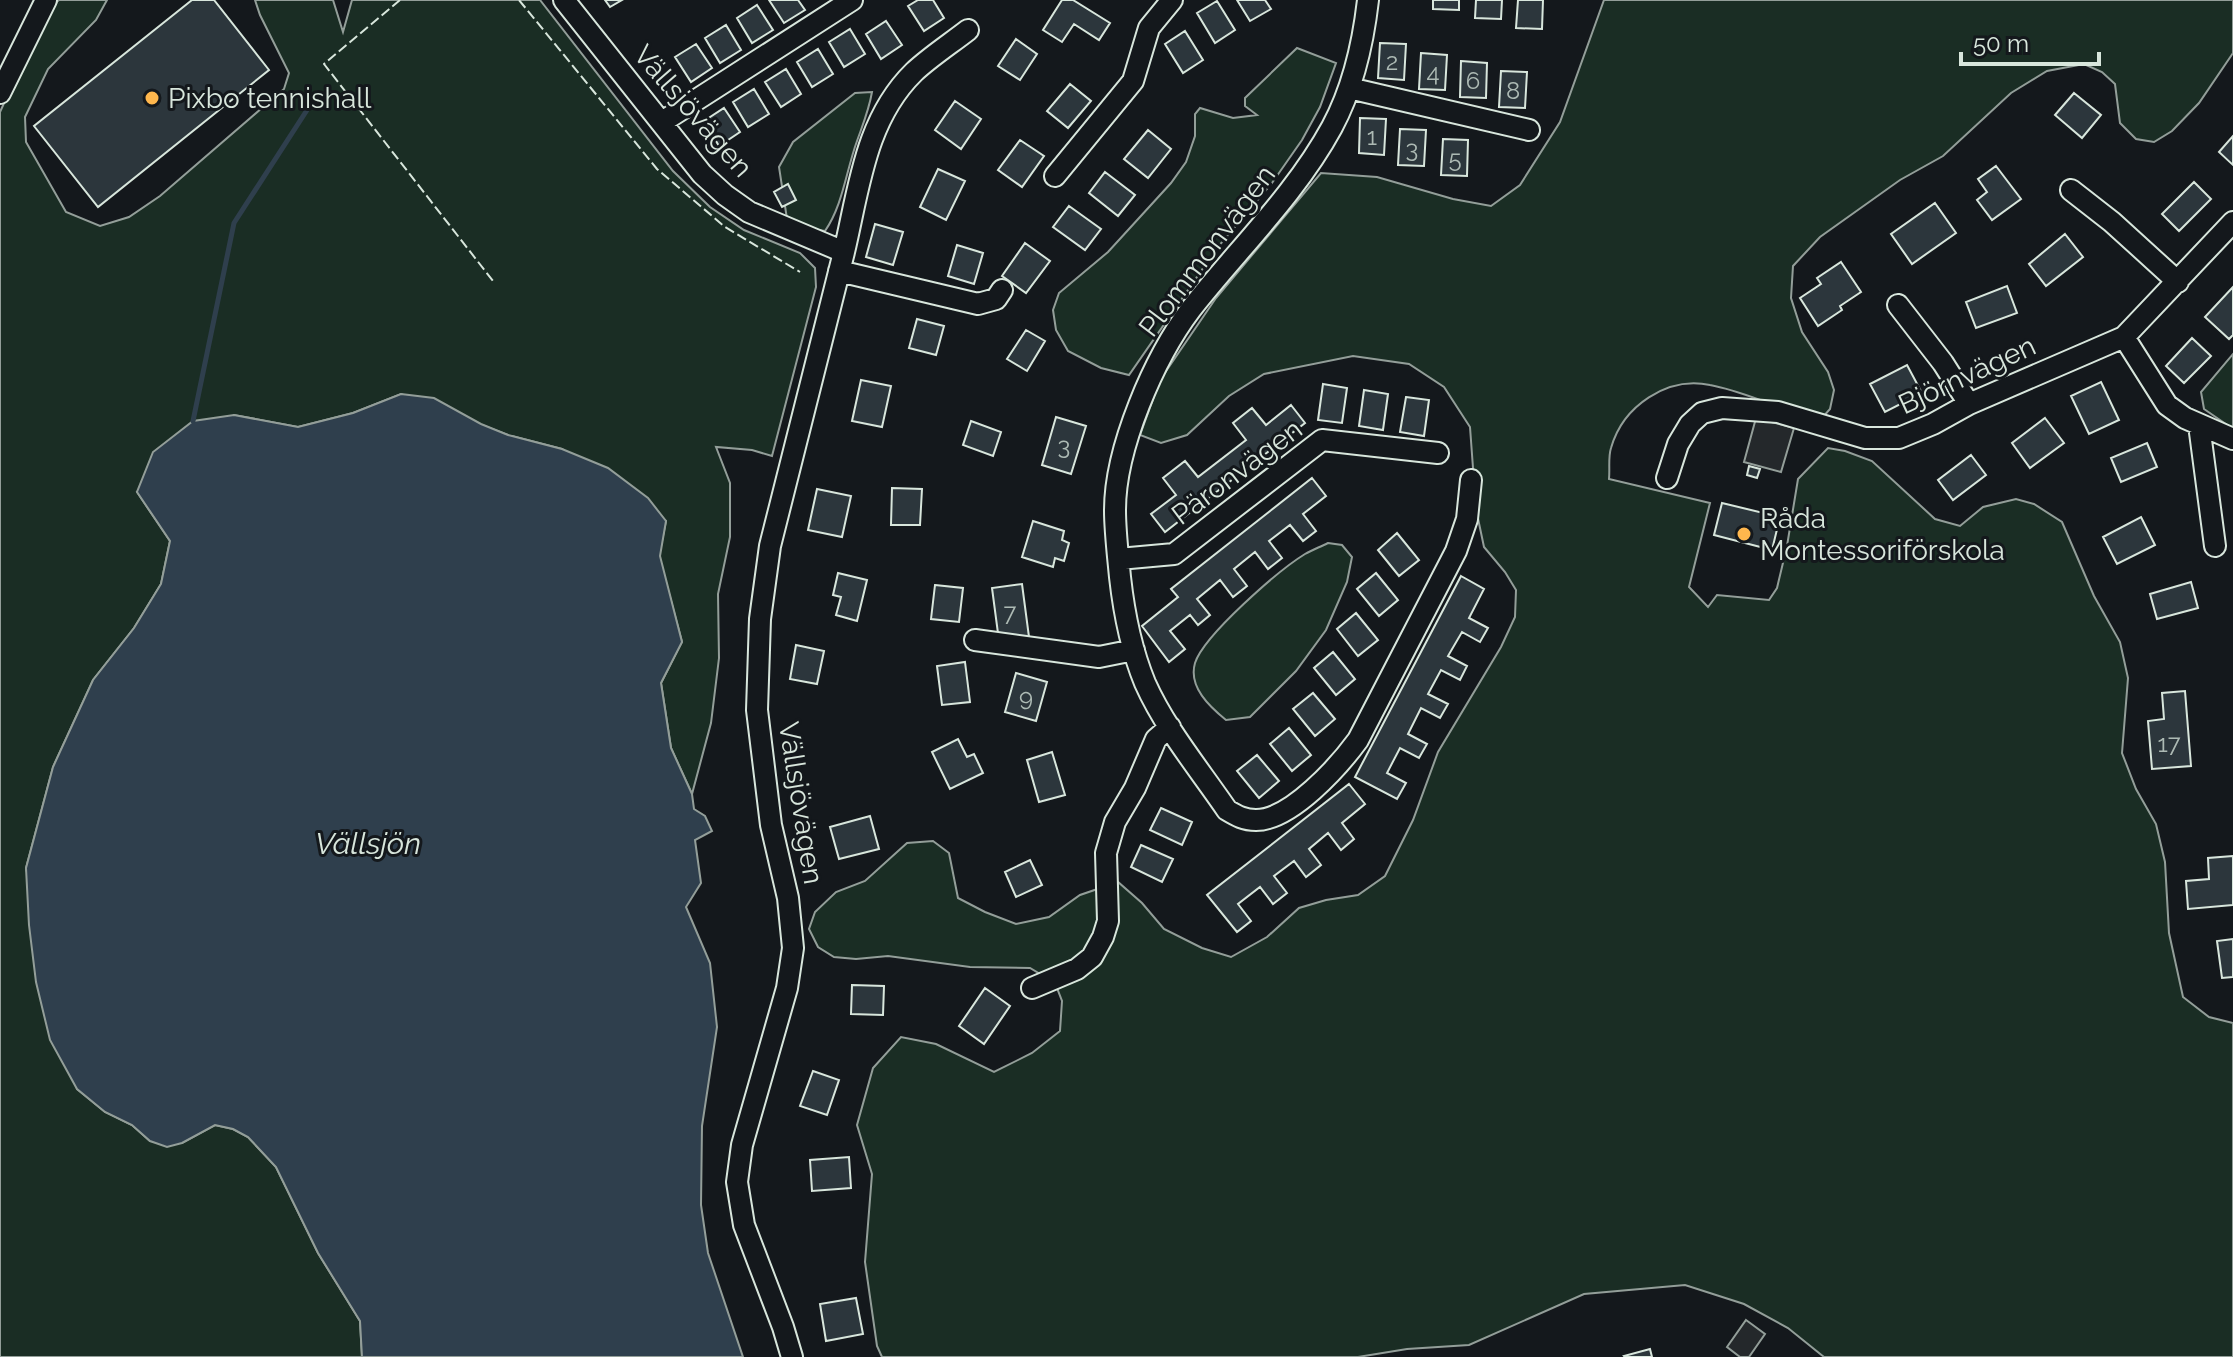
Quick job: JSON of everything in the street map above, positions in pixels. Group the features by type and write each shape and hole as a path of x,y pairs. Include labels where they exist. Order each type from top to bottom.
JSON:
{"street":[{"path":"0,93 46,0"},
{"name":"Vällsjövägen","path":"564,0 702,174 749,212 842,262"},
{"path":"662,122 852,0"},
{"path":"1055,176 1133,81 1149,28 1172,0"},
{"name":"Plommonvägen","path":"1368,0 1361,51 1332,128 1283,199 1189,311 1154,369 1133,423 1119,476 1115,509 1123,610 1134,650 1146,684 1170,727 1227,810 1240,818 1258,821 1272,817 1296,803 1339,767 1358,740 1456,551 1467,519 1471,480"},
{"name":"Vällsjövägen","path":"792,1357 744,1225 737,1182 742,1145 787,988 793,948 788,898 771,825 757,710 764,577 871,137 883,113 915,71 968,30"},
{"path":"1349,88 1529,130"},
{"path":"2071,190 2112,222 2178,282"},
{"name":"Björnvägen","path":"1667,478 1678,444 1690,424 1702,413 1722,408 1778,412 1865,438 1899,438 1933,424 1969,404 2124,337 2233,222"},
{"path":"842,262 978,304 996,299 1002,290"},
{"path":"1898,305 1943,363 1969,404"},
{"path":"2124,337 2167,405 2199,425 2233,439"},
{"path":"2199,425 2215,546"},
{"name":"Päronvägen","path":"1119,559 1174,554 1322,440 1438,453"},
{"path":"975,640 1099,657 1134,650"},
{"path":"1032,988 1077,969 1092,957 1103,937 1108,921 1106,853 1115,822 1135,788 1156,739 1170,727"}],"green space":[{"path":"59,0 107,0 96,20 48,69 25,117 26,142 66,212 100,226 129,217 160,196 284,89 289,73 255,0 333,0 343,32 352,0 540,0 673,171 710,207 744,230 800,253 815,268 816,287 772,456 752,450 716,447 730,483 730,537 718,594 719,658 711,723 692,794 671,748 661,683 682,642 659,556 666,521 562,449 508,435 401,394 353,413 298,427 234,415 137,492 170,541 161,584 134,628 93,680 53,767 26,868 77,1089 105,1112 132,1125 150,1141 182,1143 215,1125 248,1137 276,1167 318,1253 360,1321 362,1357 0,1357 0,112 46,11"},
{"path":"1604,0 2233,0 2233,53 2199,103 2172,131 2154,142 2136,139 2120,123 2115,84 2102,72 2084,64 2047,71 2011,93 1943,156 1900,180 1820,237 1793,266 1791,298 1802,332 1828,372 1834,390 1830,409 1823,417 1710,385 1678,385 1649,397 1625,419 1611,448 1609,479 1710,503 1689,587 1708,607 1717,595 1769,600 1777,588 1798,479 1828,448 1872,461 1935,519 1960,526 1983,507 2016,499 2034,504 2062,522 2094,596 2120,642 2128,678 2122,753 2136,789 2156,824 2165,862 2169,933 2183,997 2209,1017 2233,1023 2233,1357 1824,1357 1788,1328 1744,1304 1685,1285 1584,1294 1469,1345 1407,1349 1358,1357 882,1357 877,1346 865,1262 872,1174 857,1125 873,1068 901,1037 936,1044 994,1072 1032,1053 1060,1031 1062,1001 1055,983 1030,968 970,967 888,956 856,959 834,957 818,947 809,929 815,912 836,892 865,881 907,843 933,841 949,853 958,898 985,912 1016,924 1049,917 1080,895 1118,882 1142,903 1164,929 1202,948 1231,957 1267,937 1299,908 1358,895 1385,876 1413,820 1438,752 1501,647 1515,617 1516,590 1484,547 1476,509 1470,427 1444,387 1409,364 1353,356 1264,374 1229,396 1187,435 1161,443 1140,435 1160,380 1216,298 1321,173 1377,177 1453,199 1491,206 1520,185 1560,122"},
{"path":"1297,48 1336,63 1320,107 1302,140 1272,183 1217,248 1129,375 1101,368 1068,351 1056,330 1053,310 1059,293 1108,252 1171,183 1186,162 1195,136 1195,114 1200,108 1233,118 1257,115 1245,106 1245,98"},
{"path":"872,92 840,199 825,231 806,228 787,219 779,167 793,142 855,93"},
{"path":"2233,354 2233,429 2204,409 2201,392"},
{"path":"1328,543 1342,545 1352,557 1347,582 1326,630 1296,671 1250,717 1226,720 1207,703 1195,680 1195,663 1201,651 1227,620 1261,588 1305,554"}],"shaded area":[{"path":"1756,418 1794,428 1781,472 1744,462"},
{"path":"1746,1320 1765,1334 1749,1357 1740,1357 1727,1347"}],"water":[{"name":"Vällsjön","path":"401,394 434,398 508,435 562,449 608,468 648,498 666,521 660,556 682,642 661,683 671,748 692,794 694,809 705,816 712,831 695,840 701,883 686,907 710,963 717,1027 702,1126 701,1205 708,1253 743,1357 362,1357 360,1321 318,1253 276,1167 248,1137 215,1125 182,1143 167,1147 150,1141 132,1125 105,1112 77,1089 50,1040 36,982 26,868 53,767 93,680 134,628 161,584 170,541 137,492 153,452 193,421 234,415 298,427 353,413"}],"building":[{"name":"Pixbo tennishall","path":"192,0 214,0 269,70 98,207 34,126"},
{"path":"605,0 622,0 610,7"},
{"path":"769,0 798,0 805,10 784,23"},
{"path":"918,0 933,0 944,18 924,31 908,6"},
{"path":"1062,0 1073,0 1110,23 1099,40 1074,24 1062,42 1043,30"},
{"path":"1237,0 1265,0 1271,9 1250,21"},
{"path":"1433,0 1459,0 1459,10 1433,9"},
{"path":"1476,0 1502,0 1501,19 1475,18"},
{"path":"1518,0 1543,0 1542,29 1516,28"},
{"path":"1217,1 1235,30 1215,43 1197,13"},
{"path":"757,5 773,30 752,43 737,18"},
{"path":"886,21 902,45 881,59 866,34"},
{"path":"726,25 741,50 720,63 705,38"},
{"path":"850,29 865,54 844,67 829,42"},
{"path":"1185,31 1203,60 1183,73 1165,44"},
{"path":"1016,39 1037,54 1020,80 998,66"},
{"path":"1380,43 1406,44 1404,80 1378,78"},
{"path":"696,44 712,68 691,82 675,57"},
{"path":"818,49 833,74 812,87 797,62"},
{"path":"1421,53 1447,55 1445,90 1419,89"},
{"path":"1461,61 1487,63 1486,98 1460,97"},
{"path":"786,69 801,94 781,107 765,82"},
{"path":"1501,71 1527,72 1525,108 1499,107"},
{"path":"1070,84 1091,101 1068,128 1047,111"},
{"path":"754,89 769,114 748,127 733,102"},
{"path":"2074,93 2101,115 2082,138 2055,115"},
{"path":"955,101 981,119 961,149 935,130"},
{"path":"724,108 740,132 719,146 704,121"},
{"path":"1360,118 1386,119 1384,155 1359,153"},
{"path":"1400,129 1426,130 1424,166 1398,165"},
{"path":"1148,130 1171,149 1148,178 1124,159"},
{"path":"2233,136 2233,165 2219,152"},
{"path":"1443,139 1468,140 1467,176 1441,175"},
{"path":"1020,140 1044,156 1022,187 998,170"},
{"path":"1996,166 2021,199 1992,220 1977,200 1987,192 1978,179"},
{"path":"938,169 965,181 946,220 920,207"},
{"path":"1105,172 1135,195 1118,216 1089,193"},
{"path":"2194,182 2211,199 2179,231 2162,214"},
{"path":"788,184 796,200 782,207 774,192"},
{"path":"1935,203 1956,233 1912,264 1891,234"},
{"path":"1069,206 1101,229 1085,250 1053,227"},
{"path":"875,224 903,232 893,265 866,257"},
{"path":"2065,234 2083,257 2046,286 2029,264"},
{"path":"1025,243 1050,261 1026,293 1002,276"},
{"path":"957,245 983,253 974,284 948,276"},
{"path":"1841,262 1861,292 1818,326 1800,298 1821,284 1817,278"},
{"path":"2007,286 2017,313 1976,328 1966,302"},
{"path":"2233,287 2233,335 2229,339 2205,317"},
{"path":"917,319 944,326 936,355 909,348"},
{"path":"1026,330 1045,341 1027,371 1007,359"},
{"path":"2192,338 2211,356 2184,383 2166,366"},
{"path":"1907,365 1922,393 1885,412 1870,384"},
{"path":"861,380 891,386 882,427 852,421"},
{"path":"2101,382 2119,420 2089,434 2071,396"},
{"path":"1323,384 1347,388 1342,423 1318,420"},
{"path":"1364,390 1388,394 1383,430 1359,426"},
{"path":"1406,397 1429,400 1424,436 1400,432"},
{"path":"1291,405 1305,423 1165,532 1151,514 1176,495 1163,478 1185,461 1198,477 1246,440 1233,423 1252,408 1266,425"},
{"path":"1056,417 1086,426 1071,474 1042,465"},
{"path":"2045,418 2064,443 2030,468 2012,443"},
{"path":"971,421 1001,432 993,456 963,445"},
{"path":"2147,443 2157,467 2121,482 2111,458"},
{"path":"1971,455 1986,475 1953,500 1938,480"},
{"path":"1749,466 1760,469 1757,478 1747,475"},
{"path":"1312,478 1326,496 1303,514 1316,531 1303,541 1290,525 1269,541 1282,558 1268,569 1255,552 1234,569 1247,586 1233,597 1220,580 1197,599 1210,615 1198,625 1190,615 1170,631 1185,649 1169,662 1142,626 1178,597 1171,589"},
{"path":"892,488 922,489 920,525 891,525"},
{"path":"817,489 851,496 842,537 808,530"},
{"path":"1722,503 1780,517 1772,550 1714,535"},
{"path":"2141,517 2155,545 2117,564 2103,537"},
{"path":"1033,521 1064,531 1062,540 1069,543 1064,561 1055,558 1053,567 1022,557"},
{"path":"1397,533 1419,560 1399,576 1378,550"},
{"path":"838,573 867,580 857,621 836,615 841,597 833,595"},
{"path":"1376,573 1398,600 1379,616 1357,589"},
{"path":"1461,576 1484,589 1469,618 1488,628 1480,642 1462,632 1448,656 1467,666 1460,680 1441,670 1428,694 1448,704 1440,718 1421,708 1408,734 1427,744 1419,758 1400,748 1387,773 1406,783 1397,799 1355,777"},
{"path":"2191,582 2198,608 2157,619 2150,594"},
{"path":"1022,584 1029,637 999,641 992,588"},
{"path":"935,585 963,588 959,622 931,619"},
{"path":"1356,613 1378,640 1358,656 1337,629"},
{"path":"796,645 824,651 817,684 790,679"},
{"path":"1333,652 1355,679 1336,695 1314,668"},
{"path":"965,662 970,702 942,705 937,666"},
{"path":"1016,673 1047,682 1036,721 1005,712"},
{"path":"2185,691 2191,766 2152,769 2148,721 2164,719 2162,693"},
{"path":"1313,693 1335,719 1315,736 1293,709"},
{"path":"1289,728 1311,755 1292,771 1270,744"},
{"path":"958,739 967,757 974,754 983,773 950,789 932,752"},
{"path":"1052,752 1065,795 1039,802 1027,760"},
{"path":"1257,755 1279,781 1259,798 1237,771"},
{"path":"1349,784 1365,804 1342,823 1354,839 1341,850 1328,833 1309,849 1321,865 1306,877 1294,861 1274,876 1287,893 1273,904 1260,887 1238,904 1251,921 1237,932 1207,895"},
{"path":"1161,808 1192,822 1182,845 1150,830"},
{"path":"870,816 879,849 839,859 830,827"},
{"path":"1141,845 1173,859 1162,882 1131,867"},
{"path":"2233,856 2233,905 2188,909 2186,881 2209,879 2208,858"},
{"path":"1030,860 1042,885 1016,897 1005,872"},
{"path":"2233,939 2233,977 2222,978 2217,941"},
{"path":"852,985 884,986 883,1015 851,1014"},
{"path":"985,988 1010,1006 984,1044 959,1026"},
{"path":"813,1071 839,1080 827,1115 800,1106"},
{"path":"849,1157 851,1188 812,1191 810,1160"},
{"path":"856,1298 863,1334 826,1341 820,1304"},
{"path":"1650,1349 1652,1357 1624,1356"}],"waterway":[{"path":"193,421 234,223 318,93"}],"fence":[{"path":"400,0 324,64 493,281"},
{"path":"519,0 657,169 725,227 800,272"}],"place":[{"name":"Pixbo tennishall","path":"152,98"},
{"name":"Råda Montessoriförskola","path":"1744,534"}]}
